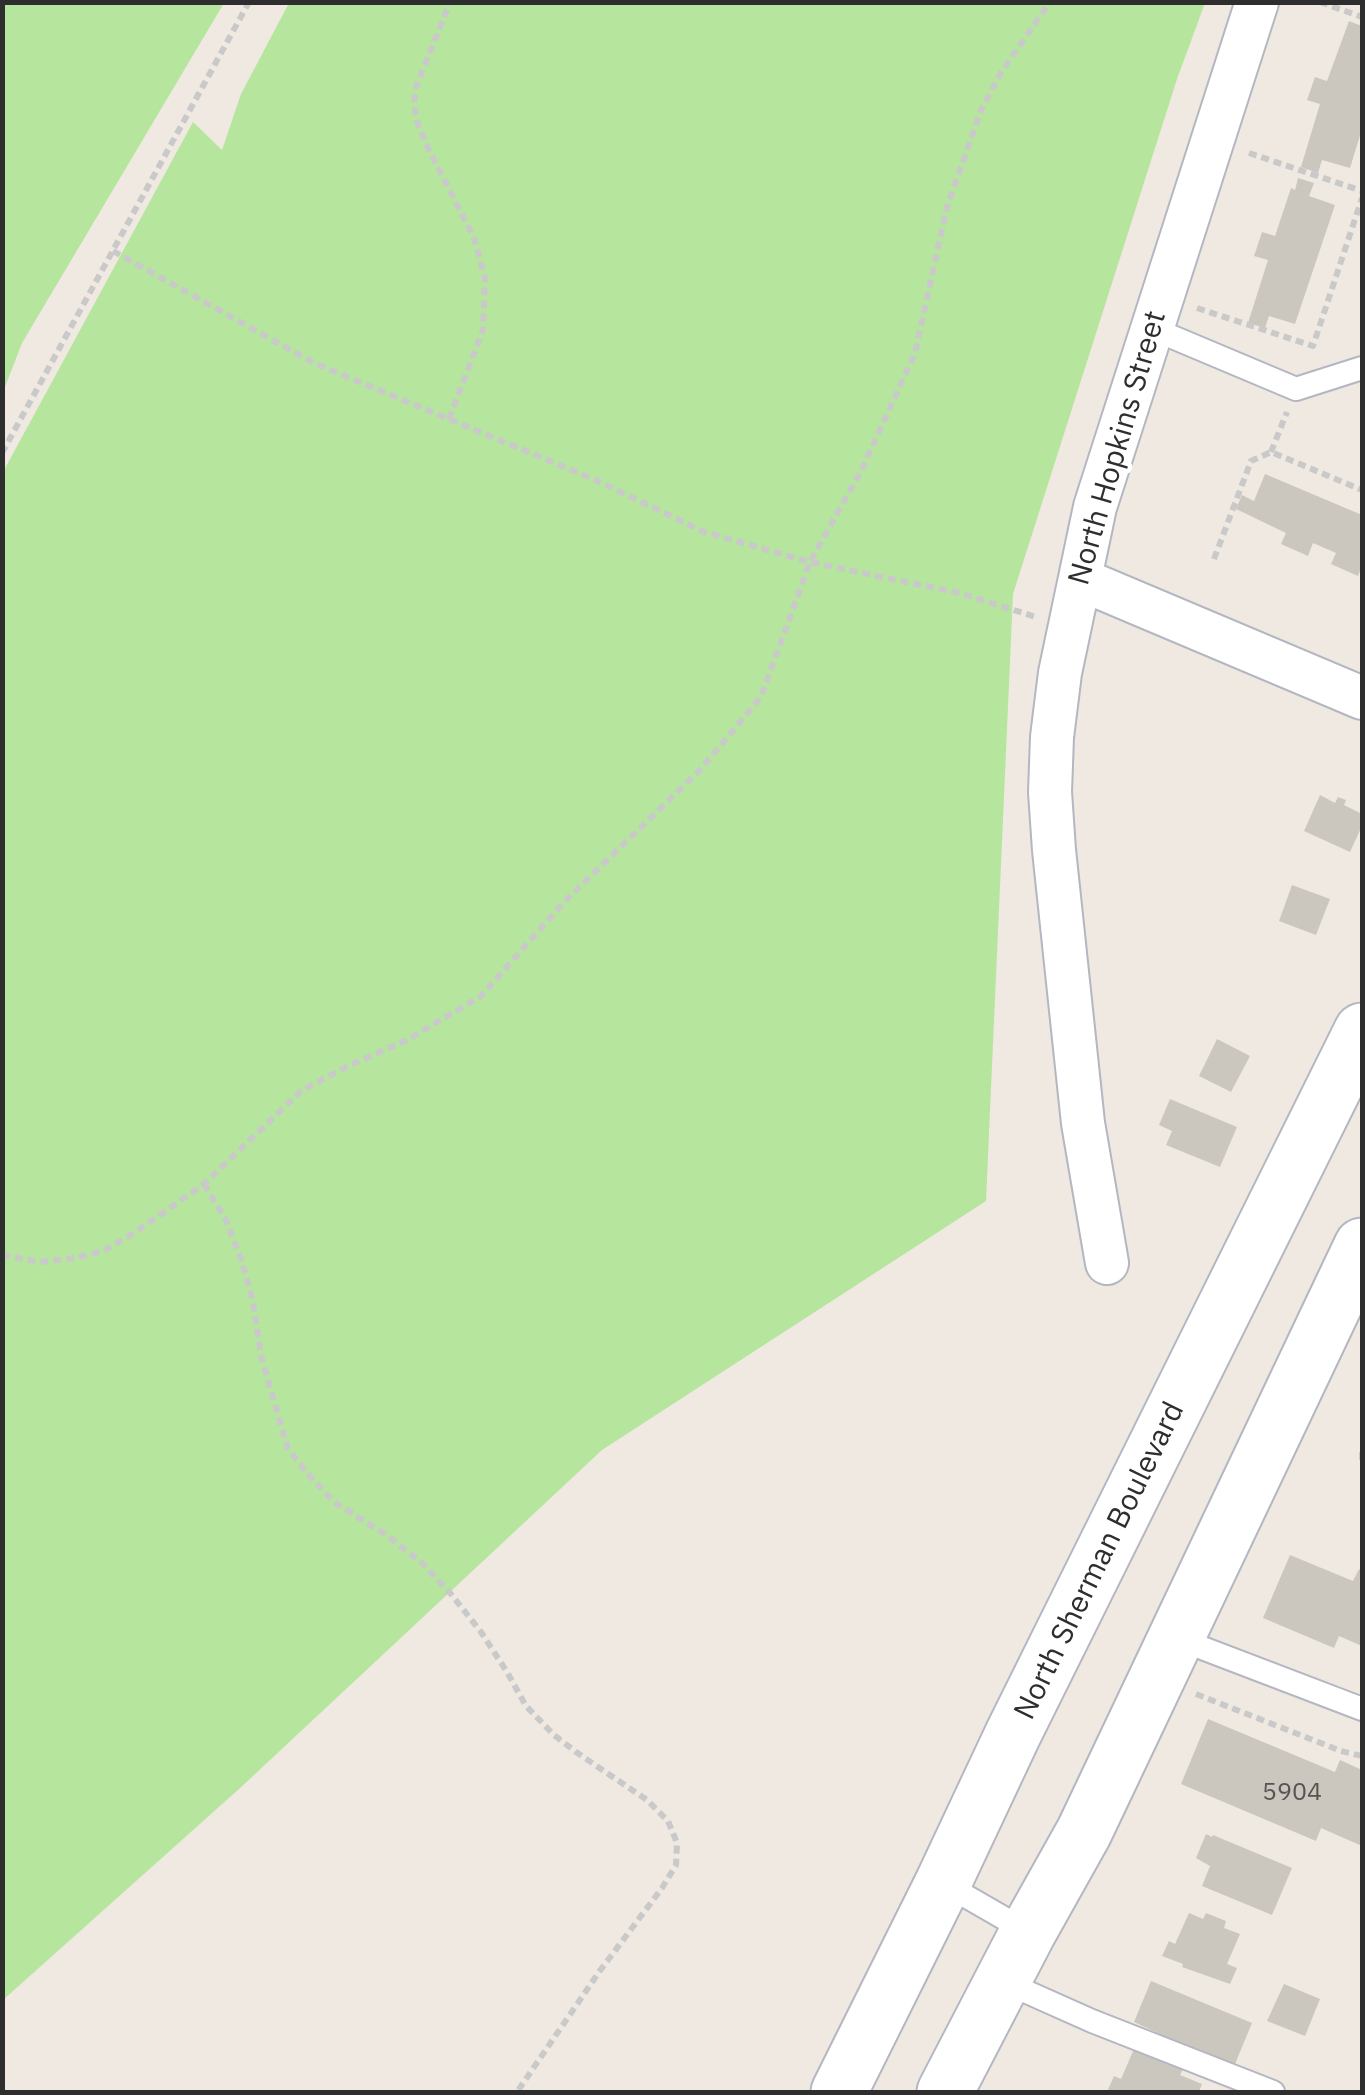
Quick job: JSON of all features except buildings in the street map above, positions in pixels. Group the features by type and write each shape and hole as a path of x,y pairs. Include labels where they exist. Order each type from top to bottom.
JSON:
{"main road":[{"name":"North Sherman Boulevard","path":"839,2092 1362,1031"},
{"path":"946,2092 1028,1932 1181,1664 1362,1246"}],"street":[{"name":"North Hopkins Street","path":"1107,1263 1084,1123 1054,850 1050,792 1054,721 1060,673 1095,508 1258,2"},
{"path":"1080,579 1362,698"}],"lane":[{"path":"1151,328 1296,389 1362,368"},
{"path":"1181,1664 1362,1709"},
{"path":"943,1883 1028,1932"},
{"path":"1009,1984 1272,2092"}],"path":[{"path":"2,454 248,2"},
{"path":"449,419 483,330 486,278 474,238 417,122 414,103 416,88 450,2"},
{"path":"2,1255 40,1262 75,1258 103,1250 134,1234 204,1184 300,1091 405,1041 480,997 566,900 699,772 761,697 810,562 862,469 915,353 947,208 980,110 1050,2"},
{"path":"1320,2 1362,16"},
{"path":"1197,308 1313,346 1362,195 1249,154"},
{"path":"113,251 314,363 598,481 704,532 810,562 960,593 1069,628"},
{"path":"1214,559 1251,461 1271,452 1362,490"},
{"path":"204,1184 226,1220 242,1262 253,1301 261,1356 288,1449 334,1502 386,1534 422,1563 481,1632 526,1706 554,1735 647,1800 668,1821 677,1843 676,1865 662,1888 517,2092"},
{"path":"1362,1452 1362,1462"},
{"path":"1181,1664 1342,1751 1362,1756"}],"green space":[{"path":"3,2 224,3 22,343 3,392"},
{"path":"289,3 1205,3 1177,79 1013,594 986,1201 602,1450 239,1789 3,2000 3,472 193,122 222,150 241,94"}]}
